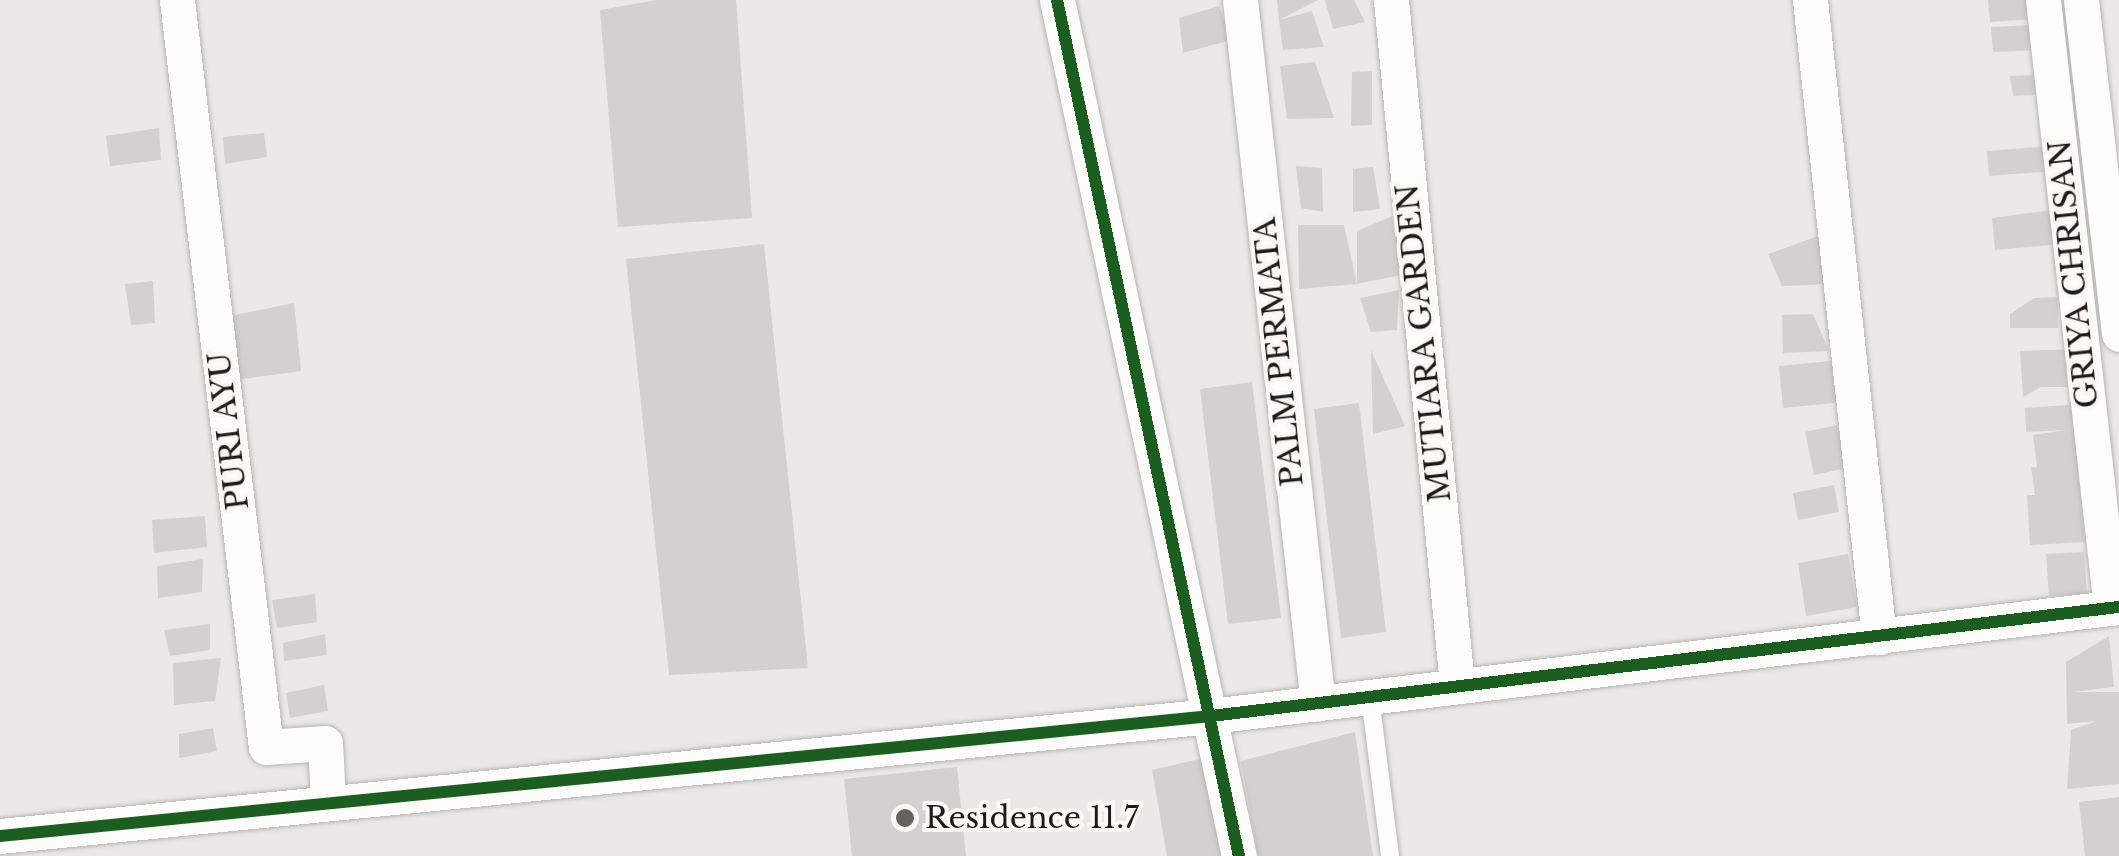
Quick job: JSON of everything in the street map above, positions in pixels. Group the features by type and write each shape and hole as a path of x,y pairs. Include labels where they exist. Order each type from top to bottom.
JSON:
{"street":[{"name":"PURI AYU","path":"177,0 266,746 324,742 328,801"},
{"path":"1057,0 1239,856"},
{"name":"PALM PERMATA","path":"1240,0 1318,704"},
{"name":"MUTIARA GARDEN","path":"1391,0 1457,685"},
{"path":"1810,0 1880,637"},
{"name":"GRIYA CHRISAN","path":"2043,0 2115,607"},
{"path":"2082,0 2119,334"},
{"path":"0,836 1211,716 2115,607"}],"lane":[{"path":"1370,697 1390,856"}],"building":[{"path":"657,0 736,0 752,218 618,227 600,10"},
{"path":"1277,0 1318,0 1279,20"},
{"path":"1325,0 1354,0 1365,22 1333,29"},
{"path":"1988,0 2027,0 2035,19 1990,22"},
{"path":"1219,6 1231,40 1183,53 1179,18"},
{"path":"1312,11 1324,47 1283,50 1279,20"},
{"path":"2033,25 2037,50 1993,52 1991,27"},
{"path":"1315,62 1334,118 1287,119 1280,66"},
{"path":"1372,71 1372,125 1351,126 1352,72"},
{"path":"2049,74 2053,94 2013,96 2010,76"},
{"path":"159,128 161,160 110,166 106,136"},
{"path":"264,133 267,157 225,164 223,137"},
{"path":"2051,146 2053,171 1989,176 1987,151"},
{"path":"1296,166 1322,168 1323,212 1301,208"},
{"path":"1373,167 1380,209 1353,212 1353,169"},
{"path":"2059,209 2064,244 1995,250 1992,218"},
{"path":"1393,216 1401,275 1357,284 1357,231"},
{"path":"1298,225 1344,225 1357,284 1299,289"},
{"path":"1818,236 1835,284 1782,286 1768,254"},
{"path":"764,244 808,668 669,675 626,259"},
{"path":"153,281 155,323 131,325 125,284"},
{"path":"1399,290 1397,330 1371,332 1360,298"},
{"path":"2058,297 2058,328 2010,328 2010,314 2034,298"},
{"path":"294,303 301,371 236,380 230,316"},
{"path":"1813,314 1829,351 1783,353 1782,315"},
{"path":"2079,349 2079,387 2041,387 2023,397 2020,351"},
{"path":"1371,350 1405,426 1373,434"},
{"path":"1840,360 1844,402 1783,408 1779,366"},
{"path":"1252,382 1281,618 1228,624 1200,389"},
{"path":"1359,403 1386,632 1341,638 1314,409"},
{"path":"2084,404 2073,420 2085,542 2030,545 2027,495 2035,495 2031,467 2037,467 2033,435 2066,430 2026,432 2025,408"},
{"path":"1837,425 1847,468 1814,475 1805,432"},
{"path":"1834,485 1839,512 1798,520 1793,493"},
{"path":"205,516 207,547 154,553 152,520"},
{"path":"2084,552 2087,594 2049,596 2046,554"},
{"path":"1848,554 1857,607 1806,616 1798,563"},
{"path":"203,559 202,592 158,598 157,566"},
{"path":"315,594 317,622 277,628 272,600"},
{"path":"210,624 210,650 170,656 164,630"},
{"path":"325,634 327,655 284,661 283,643"},
{"path":"2109,636 2114,687 2074,692 2119,692 2119,784 2067,789 2071,730 2097,721 2067,724 2066,662"},
{"path":"221,658 215,701 174,705 173,663"},
{"path":"324,685 328,711 290,718 286,693"},
{"path":"213,728 217,751 179,758 179,734"},
{"path":"1355,732 1373,856 1258,856 1241,761"},
{"path":"1208,757 1229,856 1167,856 1152,770"},
{"name":"Residence 11.7","path":"957,767 966,856 852,856 844,779"},
{"path":"2119,797 2119,856 2085,856 2079,802"}],"cycle path":[{"path":"1057,0 1239,856"},
{"path":"0,836 1211,716 2119,607"}],"place":[{"name":"Residence 11.7","path":"905,818"}]}
